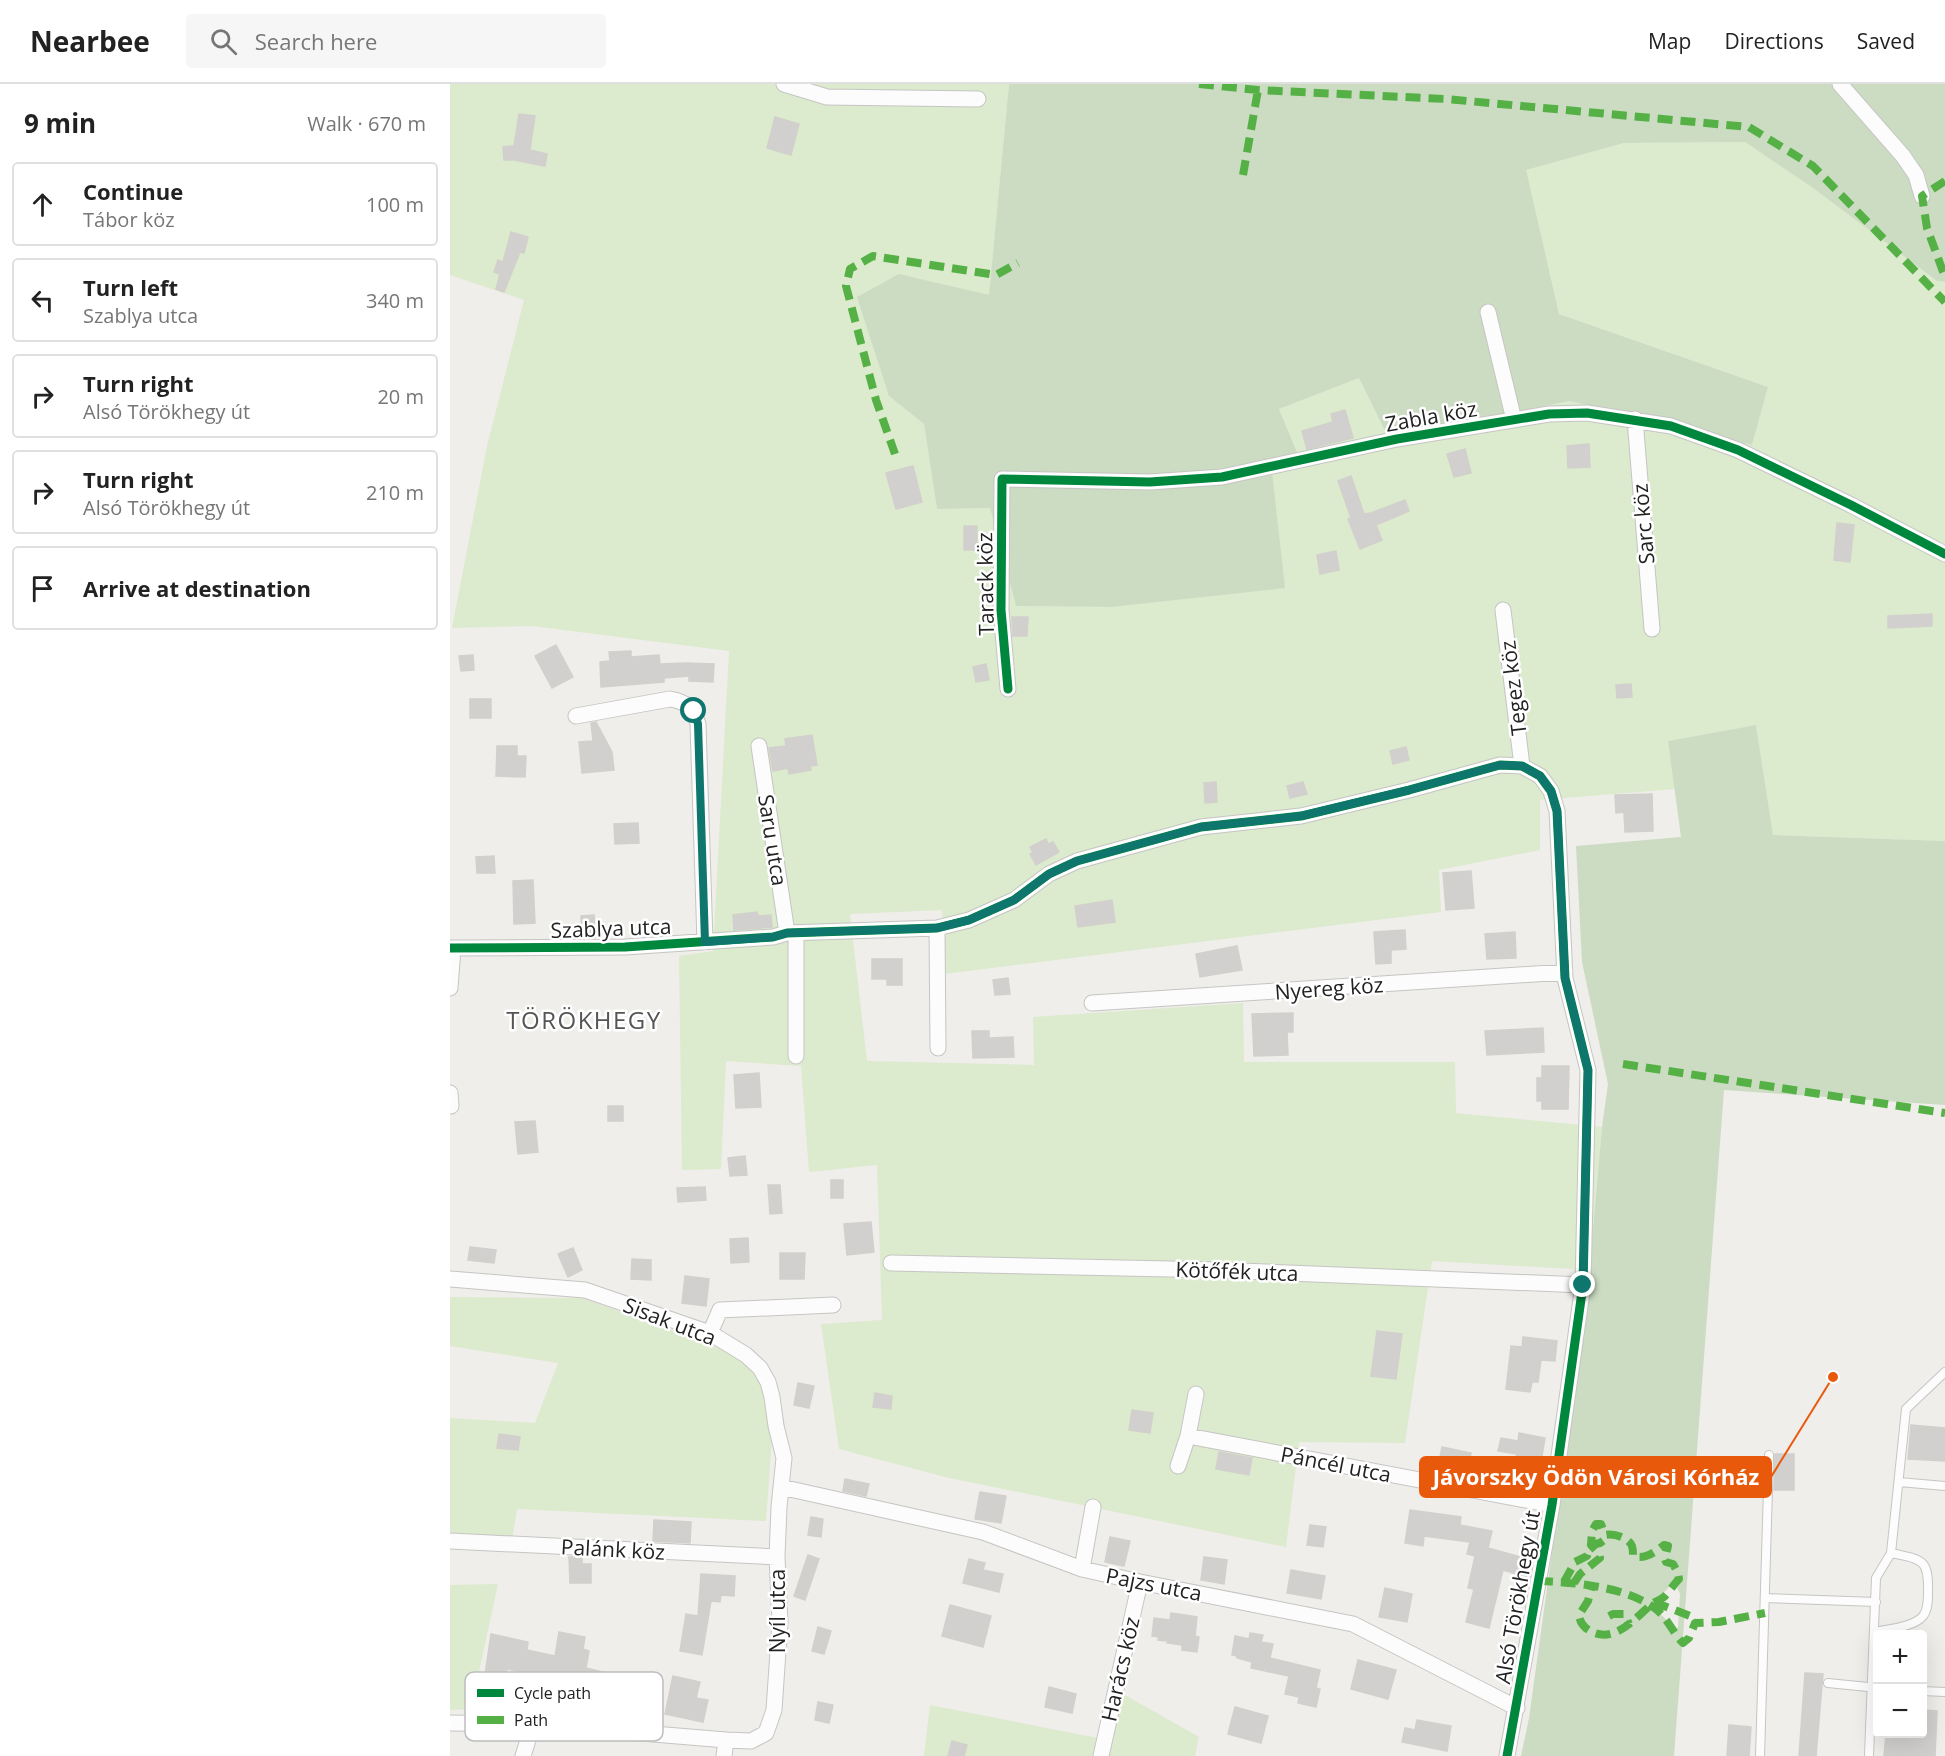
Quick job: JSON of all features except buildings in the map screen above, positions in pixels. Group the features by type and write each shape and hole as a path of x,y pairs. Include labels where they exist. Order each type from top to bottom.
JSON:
{"street":[{"path":"784,84 827,96 978,99"},
{"path":"1840,84 1904,156 1916,174 1922,196"},
{"path":"1488,312 1514,420"},
{"name":"Zabla köz","path":"1002,479 1150,482 1222,477 1397,439 1550,414 1587,413 1671,426 1737,450 1945,554"},
{"name":"Sarc köz","path":"1635,419 1652,629"},
{"name":"Tarack köz","path":"1002,479 1001,610 1008,689"},
{"name":"Tegez köz","path":"1503,609 1522,766"},
{"path":"576,716 669,699 683,701 694,711 698,724 705,942"},
{"name":"Saru utca","path":"759,746 791,933 796,1056"},
{"name":"Szablya utca","path":"451,948 625,947 773,937 791,933 937,928 969,920 1014,900 1049,874 1077,861 1201,827 1301,816 1500,765 1522,766"},
{"name":"Alsó Törökhegy út","path":"1507,1756 1552,1505 1583,1285 1588,1070 1565,972 1557,811 1551,791 1540,776 1522,766"},
{"path":"937,928 938,1048"},
{"path":"450,988 451,948"},
{"name":"Nyereg köz","path":"1092,1003 1565,972"},
{"path":"450,1093 451,1106"},
{"name":"Kötőfék utca","path":"891,1263 1217,1270 1583,1285"},
{"name":"Sisak utca","path":"450,1279 585,1290 710,1333 746,1355 760,1368 768,1382 784,1458 781,1487"},
{"path":"710,1333 720,1310 833,1305"},
{"path":"1178,1466 1188,1436 1196,1394"},
{"name":"Páncél utca","path":"1188,1436 1552,1505"},
{"name":"Nyíl utca","path":"726,1740 751,1741 766,1733 774,1710 780,1622 777,1557 781,1487"},
{"name":"Pajzs utca","path":"781,1487 983,1532 1082,1569 1353,1624 1516,1708"},
{"path":"1082,1569 1093,1507"},
{"name":"Palánk köz","path":"450,1541 777,1557"},
{"name":"Harács köz","path":"1101,1756 1140,1582"},
{"path":"663,1735 726,1740 724,1756"},
{"path":"523,1756 528,1741"}],"lane":[{"path":"1875,1630 1876,1578 1891,1553 1906,1409 1945,1372"},
{"path":"1760,1756 1769,1455"},
{"path":"1899,1482 1945,1486"},
{"path":"1886,1630 1907,1626 1923,1616 1928,1605 1928,1575 1925,1565 1917,1559 1891,1553"},
{"path":"1766,1598 1876,1602"},
{"path":"1828,1683 1873,1688"},
{"path":"1927,1691 1945,1692"},
{"path":"1869,1756 1873,1702"}],"green space":[{"path":"450,84 1009,84 989,296 899,274 889,396 924,424 937,509 990,508 1016,606 1111,607 1194,597 1271,463 1300,458 1279,409 1359,378 1388,437 1570,401 1752,445 1768,387 1559,314 1525,170 1624,143 1745,142 1813,188 1937,281 1945,282 1945,841 1773,835 1756,725 1668,741 1675,789 1540,800 1540,850 1439,870 1441,912 944,974 942,910 850,914 867,1061 1034,1065 1033,1017 1243,1003 1244,1062 1455,1062 1456,1113 1602,1127 1589,1270 1432,1261 1405,1443 1299,1442 1286,1547 945,1477 839,1449 821,1324 882,1320 877,1165 809,1172 801,1066 726,1061 721,1169 682,1170 679,956 713,951 729,651 532,626 452,628 487,446 524,300 450,275"},
{"path":"1009,84 1945,84 1945,282 1937,281 1813,188 1745,142 1624,143 1526,170 1559,314 1768,387 1752,445 1570,401 1388,437 1359,378 1279,409 1300,459 1271,463 1285,588 1111,607 1016,606 990,508 937,509 924,424 889,396 857,297 899,274 989,295"},
{"path":"1756,725 1773,835 1945,841 1945,1105 1724,1090 1674,1756 1521,1756 1529,1718 1586,1308 1608,1084 1582,962 1576,846 1681,837 1668,741","holes":["1675,1583 1680,1594 1678,1628 1673,1627 1652,1605"]},
{"path":"450,1297 582,1298 704,1341 740,1359 760,1380 774,1410 766,1521 517,1509 512,1540 450,1537 450,1418 535,1423 558,1363 450,1346"},
{"path":"498,1584 479,1672 465,1672 465,1709 450,1710 450,1585"},
{"path":"1118,1691 1199,1737 1195,1756 924,1756 930,1705 1113,1741"}],"marked path":[{"path":"1199,84 1258,90 1446,99 1749,127 1813,166 1945,302"},
{"path":"1243,175 1258,90"},
{"path":"1945,181 1922,196 1927,228 1945,277"},
{"path":"895,454 876,400 846,286 850,269 873,256 996,275 1018,263"},
{"path":"1623,1064 1945,1113"},
{"path":"1574,1583 1580,1574 1600,1558 1591,1545 1592,1531 1596,1524 1601,1524 1605,1535"},
{"path":"1564,1582 1575,1562 1587,1556 1591,1545 1600,1543 1604,1540 1605,1535 1616,1535 1628,1540 1632,1546 1633,1556 1637,1557 1650,1555 1664,1545 1668,1546 1665,1559 1666,1562 1673,1564 1679,1579 1664,1597 1652,1604 1632,1622 1617,1632 1601,1635 1585,1627 1579,1615 1588,1601 1592,1585"},
{"path":"1538,1581 1601,1587 1632,1596 1657,1610 1683,1643 1689,1638 1695,1623 1719,1622 1765,1613"},
{"path":"1654,1602 1690,1616 1691,1621 1695,1623"},
{"path":"1609,1616 1624,1614 1629,1624"}],"cycle path":[{"path":"1008,689 1001,610 1002,479 1150,482 1222,477 1397,439 1549,414 1587,413 1671,426 1738,450 1945,554"},
{"path":"450,948 625,947 773,937 787,933 937,928 969,920 1014,900 1049,874 1077,861 1201,827 1301,816 1500,765 1522,766 1540,776 1551,791 1557,811 1565,978 1588,1070 1583,1285 1552,1505 1507,1756"}],"place":[{"name":"Jávorszky Ödön Városi Kórház","path":"1833,1377"}],"district":[{"name":"TÖRÖKHEGY","path":"584,1019"}],"route":[{"path":"694,711 698,724 705,942 773,937 787,933 937,928 969,920 1014,900 1049,874 1077,861 1201,827 1301,816 1500,765 1522,766 1540,776 1551,791 1557,811 1565,978 1588,1070 1583,1285"}]}
